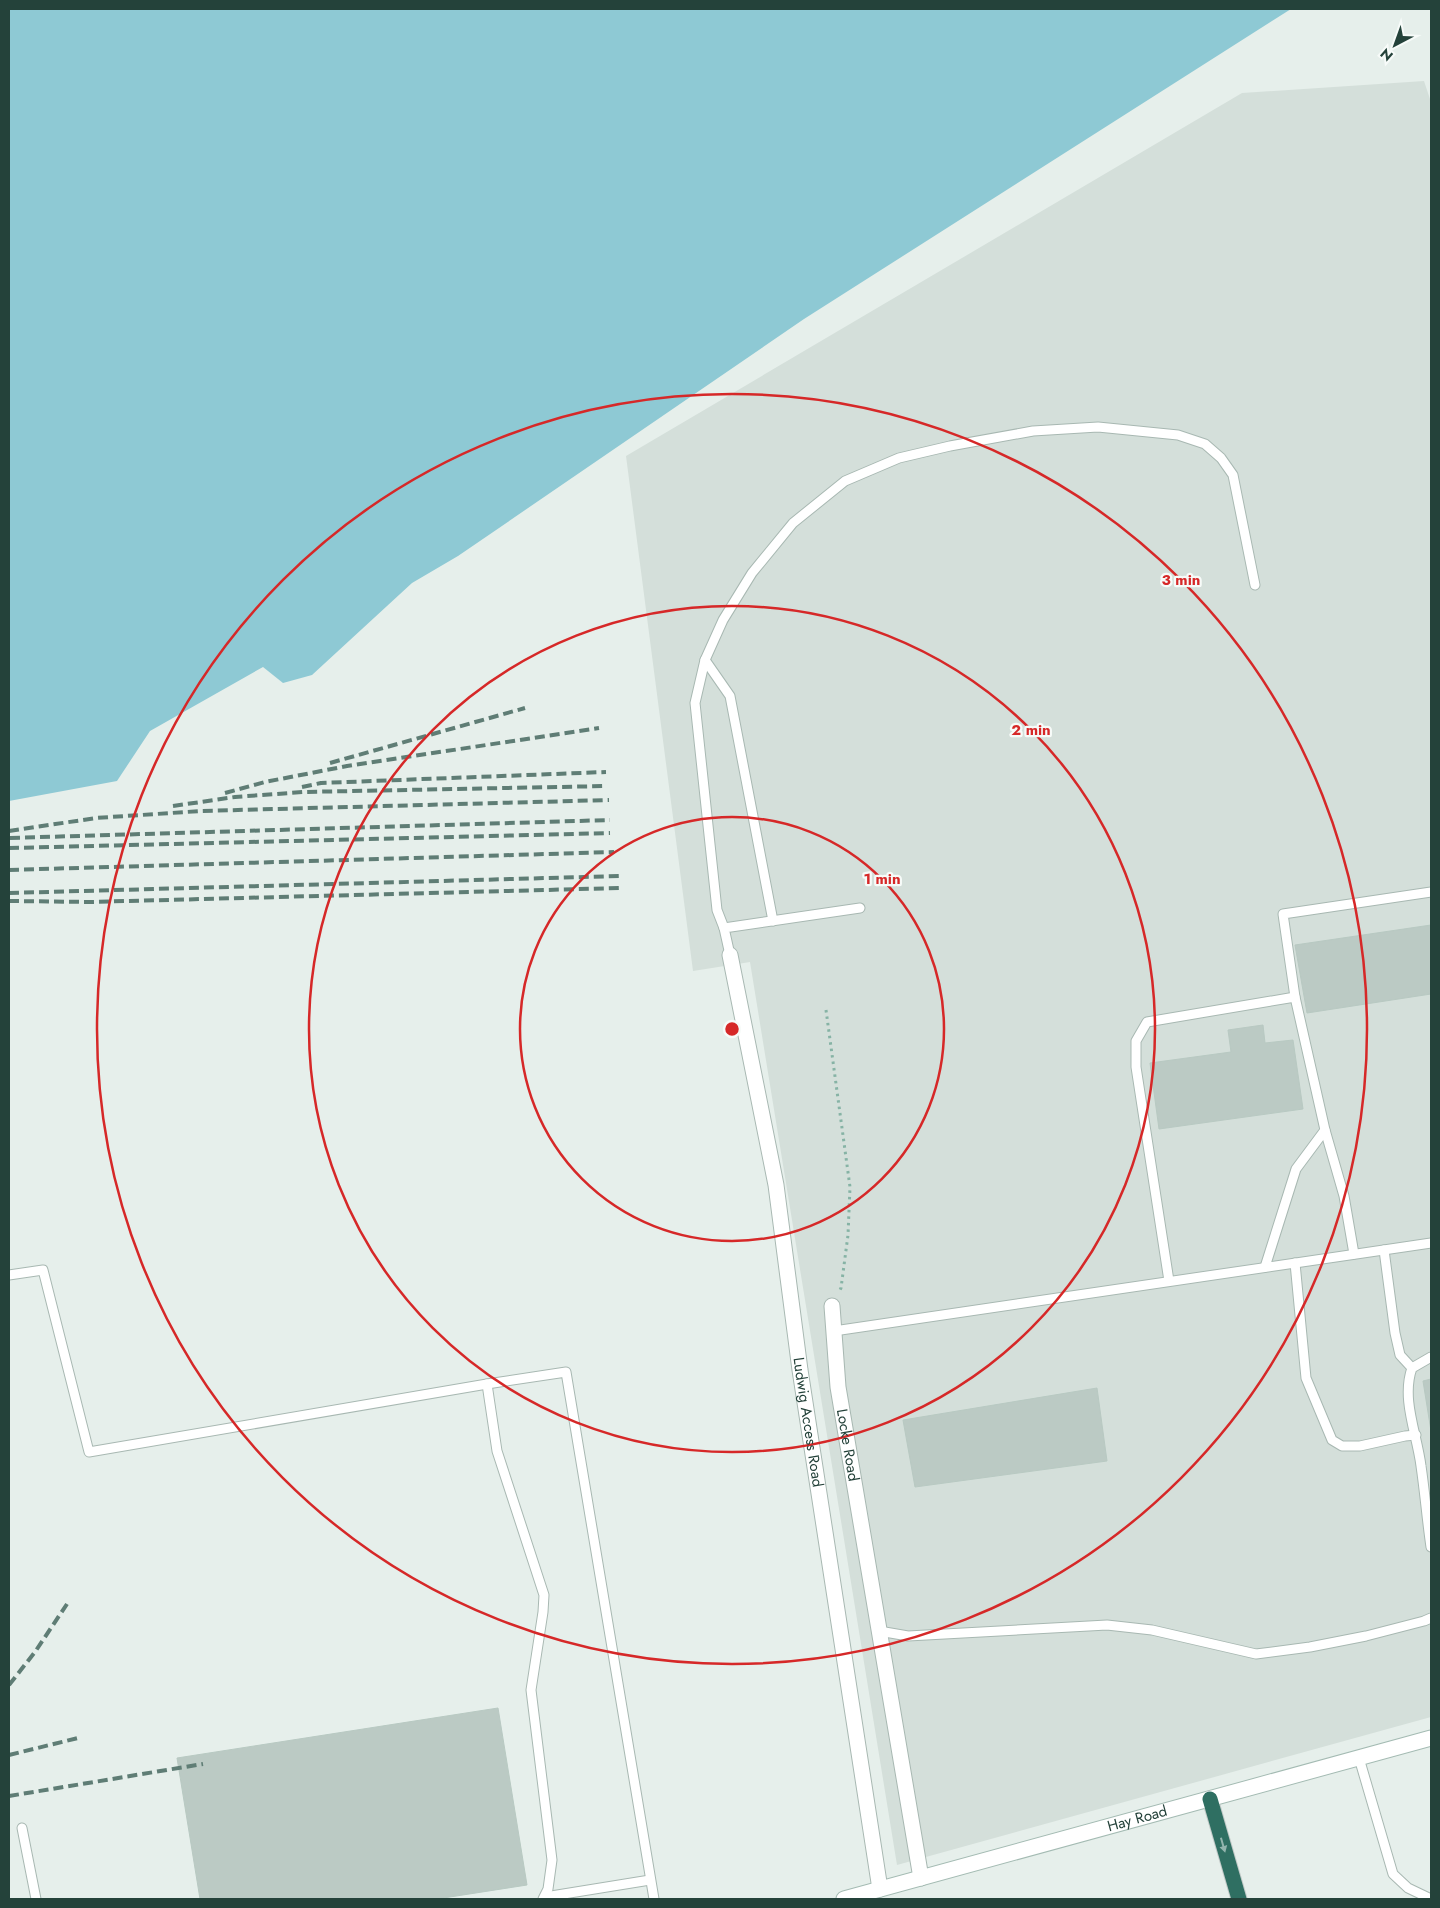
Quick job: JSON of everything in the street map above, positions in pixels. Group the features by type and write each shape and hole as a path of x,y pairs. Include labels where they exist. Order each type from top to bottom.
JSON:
{"highway":[{"path":"1210,1799 1239,1899"}],"street":[{"name":"Ludwig Access Road","path":"730,955 776,1185 800,1370 880,1889"},
{"name":"Locke Road","path":"832,1306 838,1387 921,1878"},
{"name":"Hay Road","path":"844,1899 1431,1738"}],"lane":[{"path":"730,955 724,928 717,910 695,702 705,660 723,620 752,573 793,523 845,481 899,458 950,446 1033,431 1098,427 1178,435 1205,444 1221,458 1233,476 1255,585"},
{"path":"705,660 730,696 774,921"},
{"path":"1354,1254 1344,1196 1325,1130 1295,997 1283,914 1431,892"},
{"path":"724,928 860,908"},
{"path":"1169,1281 1136,1067 1136,1041 1147,1022 1295,997"},
{"path":"1265,1267 1296,1169 1325,1130"},
{"path":"834,1330 1431,1243"},
{"path":"1384,1250 1395,1333 1400,1355 1412,1368"},
{"path":"1294,1263 1306,1378 1332,1440 1342,1446 1360,1446 1416,1435"},
{"path":"9,1274 43,1270 89,1452 566,1372 654,1899"},
{"path":"1431,1357 1412,1368 1407,1381 1421,1464 1431,1547"},
{"path":"487,1384 496,1451 544,1595 532,1690 552,1860 548,1889 544,1898"},
{"path":"879,1631 908,1636 1107,1625 1152,1630 1256,1654 1302,1648 1366,1636 1431,1618"},
{"path":"1359,1758 1392,1874 1408,1888 1431,1899"},
{"path":"22,1828 36,1899"},
{"path":"544,1898 650,1880"}],"path":[{"path":"826,1010 850,1187 848,1235 841,1288 832,1306"}],"shaded area":[{"path":"1424,81 1431,102 1431,1717 897,1865 750,962 693,971 626,456 1242,93"}],"water":[{"path":"9,9 1291,9 804,319 458,556 412,583 312,675 283,683 263,667 150,731 117,781 9,801"}],"building":[{"path":"1431,925 1431,994 1307,1013 1295,945"},
{"path":"1263,1025 1265,1043 1293,1040 1303,1109 1159,1129 1150,1063 1231,1052 1228,1030"},
{"path":"1431,1379 1431,1431 1423,1381"},
{"path":"1097,1388 1107,1461 915,1487 903,1420"},
{"path":"498,1708 527,1885 437,1899 200,1899 177,1758"}],"railway":[{"path":"330,763 525,708"},
{"path":"225,793 265,782 347,766 599,728"},
{"path":"302,787 321,783 606,772"},
{"path":"173,806 235,797 303,792 607,786"},
{"path":"9,831 96,818 201,811 609,800"},
{"path":"10,838 610,820"},
{"path":"9,848 610,833"},
{"path":"9,870 614,852"},
{"path":"9,893 620,876"},
{"path":"9,901 90,902 620,888"},
{"path":"9,1685 35,1652 67,1604"},
{"path":"9,1755 78,1738"},
{"path":"9,1796 203,1764"}]}
